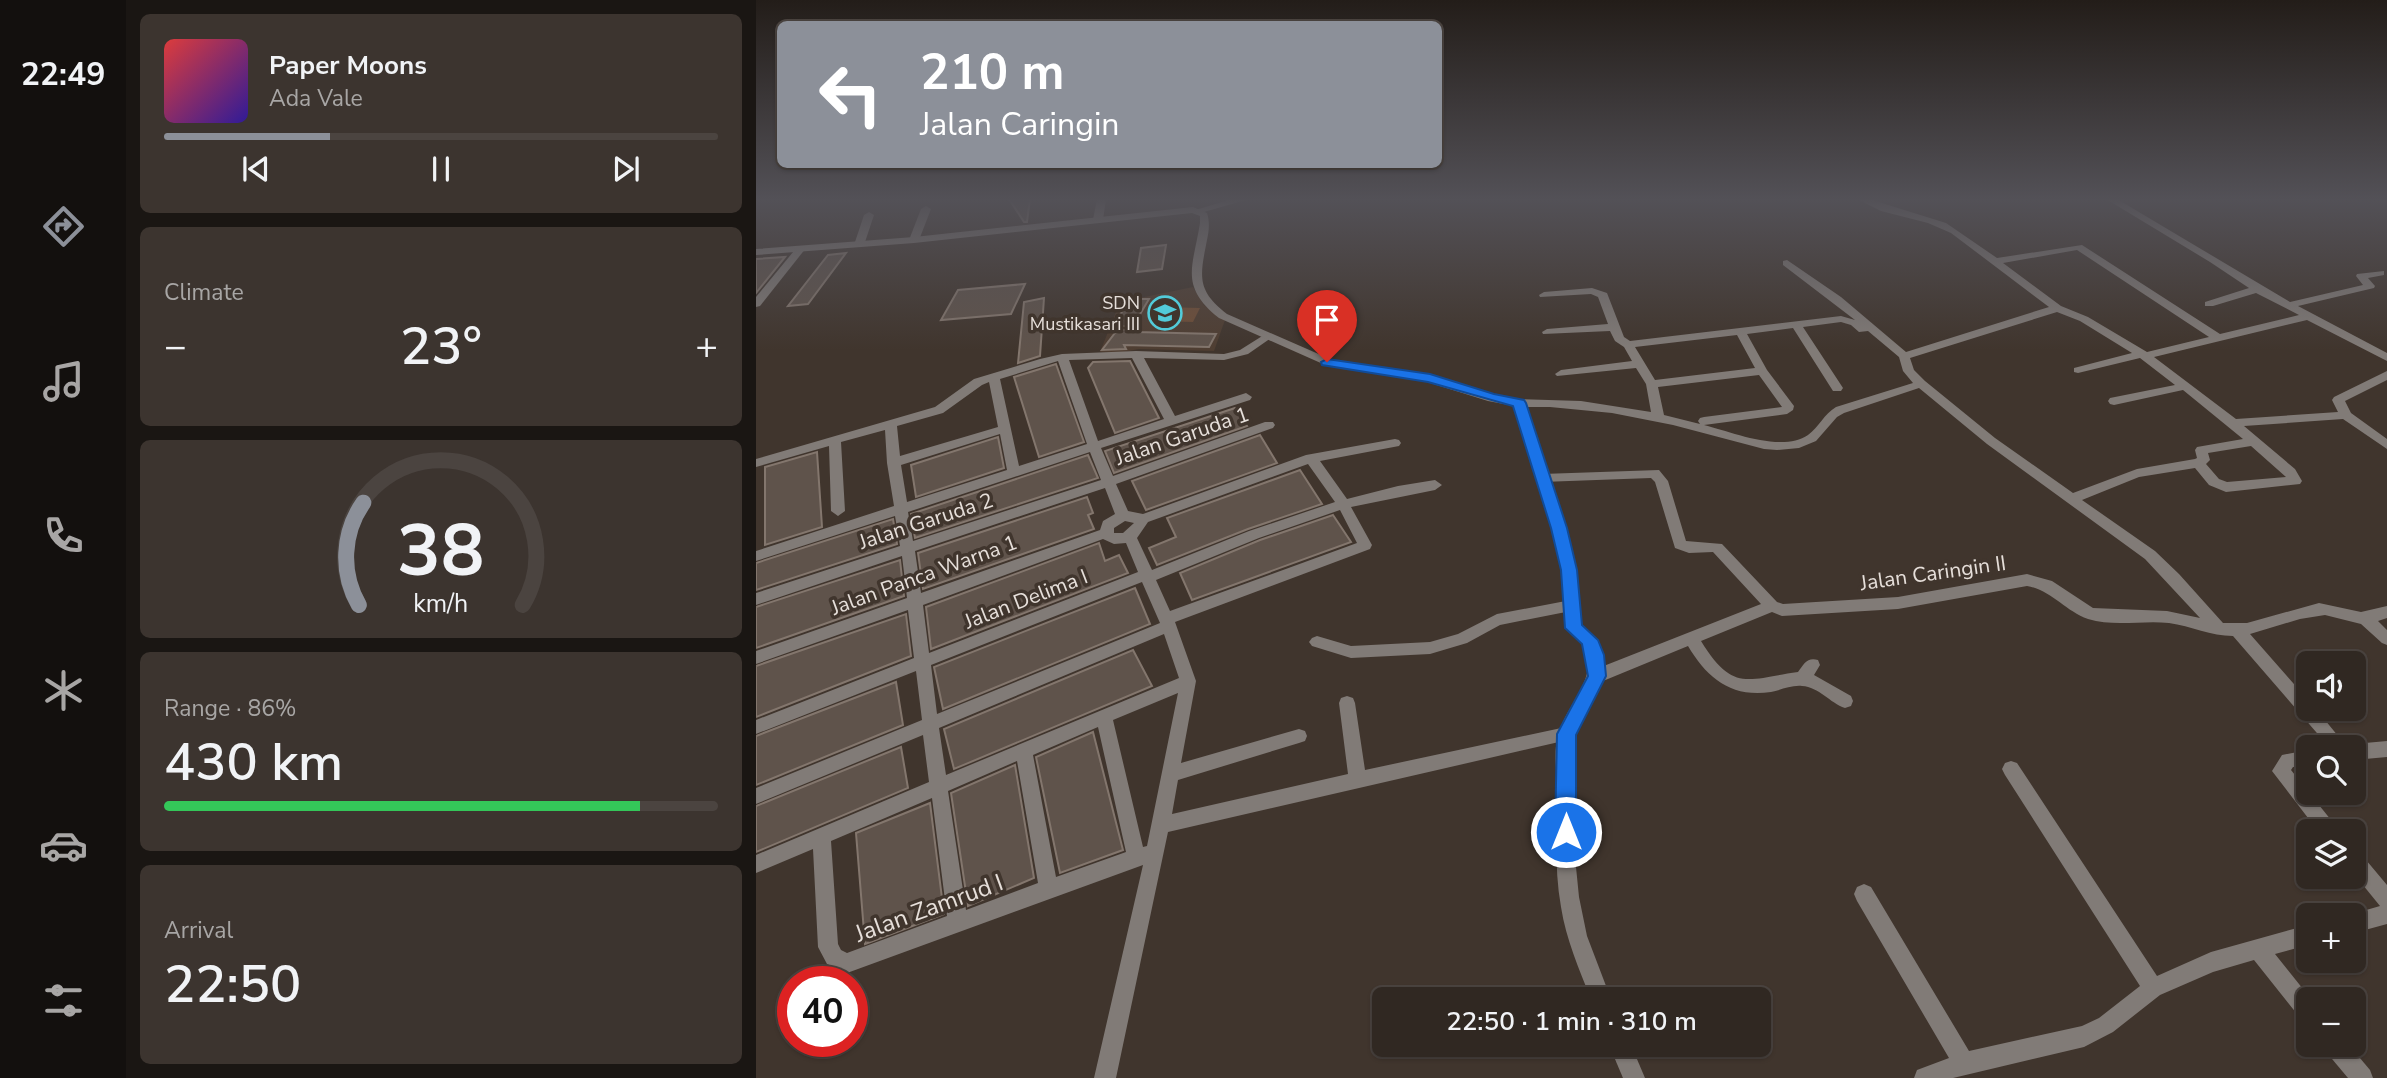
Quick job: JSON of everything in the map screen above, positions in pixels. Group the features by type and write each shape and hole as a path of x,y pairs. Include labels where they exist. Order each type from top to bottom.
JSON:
{"street":[{"path":"756,251 781,249"},
{"path":"756,304 800,249"},
{"path":"1201,249 1195,282 1198,293 1210,307 1223,316 1327,362 1430,379 1492,398 1519,403 1567,402 1658,416 1764,445 1787,446 1812,438 1829,417 1840,410 1921,384"},
{"path":"1979,249 2057,308 2084,319 2143,355 2186,386 2290,472 2295,481 2226,487 2214,482 2199,463"},
{"path":"1997,261 2066,249"},
{"path":"2083,249 2218,338"},
{"path":"2195,249 2257,289 2387,358"},
{"path":"1787,263 1837,299 1921,384 1991,441 2150,555 2175,578 2219,629"},
{"path":"2291,305 2370,286 2361,276 2380,274"},
{"path":"2209,304 2257,289"},
{"path":"1544,295 1592,291 1600,293 1619,339 1628,345 1652,384 1658,416"},
{"path":"1899,359 2057,308"},
{"path":"2078,370 2310,316"},
{"path":"1628,345 1841,319 1855,323 1899,359"},
{"path":"1797,326 1837,388"},
{"path":"1547,332 1614,327"},
{"path":"1704,421 1789,408 1762,371 1741,332"},
{"path":"756,463 939,410 978,382 1062,357 1136,354 1232,356 1244,352 1267,336"},
{"path":"1136,354 1172,422"},
{"path":"1062,357 1094,447 1123,516"},
{"path":"1561,374 1639,364"},
{"path":"1652,384 1762,371"},
{"path":"2387,375 2338,400 2346,415 2387,445"},
{"path":"994,377 1014,472"},
{"path":"2114,401 2186,386"},
{"path":"756,556 1246,397"},
{"path":"1519,403 1569,570 1574,628 1592,646 1597,676 1566,734 1565,856 1569,900 1596,987"},
{"path":"2233,423 2346,415"},
{"path":"891,425 893,463 908,549 920,663 958,923"},
{"name":"Jalan Garuda 1","path":"1108,482 1269,425"},
{"path":"893,463 1004,429"},
{"path":"2071,499 2137,473 2199,463 2204,460 2201,450 2254,441"},
{"path":"835,442 838,511"},
{"path":"1140,520 1311,458 1395,443"},
{"path":"756,796 930,726 1167,623 1365,545 1342,502 1311,458"},
{"path":"1542,478 1654,473 1661,481 1680,544 1688,549 1710,546 1717,548 1772,606"},
{"name":"Jalan Garuda 2","path":"756,599 1108,482"},
{"name":"Jalan Delima I","path":"756,727 1342,502 1390,490 1435,485"},
{"path":"1123,516 1134,516 1140,520 1138,530 1130,537 1115,539 1106,533 1112,521 1123,516"},
{"name":"Jalan Panca Warna 1","path":"756,658 1106,533"},
{"path":"1105,1078 1146,856 1159,826 1188,681 1167,623 1130,537"},
{"name":"Jalan Caringin II","path":"1597,676 1772,606 1782,610 1873,606 2027,580 2052,586 2076,607 2089,613 2168,617 2219,629 2237,630 2278,622 2316,609 2339,611 2365,619"},
{"path":"1317,642 1352,652 1430,648 1462,639 1497,620 1571,606"},
{"path":"2365,619 2387,612"},
{"path":"2365,619 2387,639"},
{"path":"2237,630 2329,735"},
{"path":"1690,637 1704,661 1716,674 1738,686 1753,688 1807,672 1845,701"},
{"path":"756,864 1188,681"},
{"path":"1347,704 1358,780"},
{"path":"1104,716 1146,856"},
{"path":"1159,826 1566,734"},
{"path":"1170,774 1299,736"},
{"path":"2366,751 2387,749"},
{"path":"1024,751 1049,891"},
{"path":"2296,759 2288,760 2281,771 2296,790"},
{"path":"2011,769 2153,988"},
{"path":"2308,805 2319,819"},
{"name":"Jalan Zamrud I","path":"822,837 828,947 834,957 847,963 1146,856"},
{"path":"2366,875 2387,900"},
{"path":"1864,894 1964,1063"},
{"path":"2366,920 2387,914"},
{"path":"1925,1078 1964,1063 2084,1036 2106,1025 2153,988 2211,962 2296,938"},
{"path":"2257,948 2296,997"},
{"path":"1625,1057 1633,1078"},
{"path":"2345,1057 2362,1078"}],"shaded area":[{"name":"SDN Mustikasari III","path":"1193,287 1204,305 1225,320 1214,351 1139,349 1118,353 1100,352 1120,302"},
{"path":"1164,307 1200,308 1193,322 1156,321"}],"building":[{"path":"1141,249 1165,249 1162,269 1137,272"},
{"path":"846,253 808,304 788,306 828,255"},
{"path":"785,257 756,293 756,259"},
{"path":"1025,284 1011,314 941,320 958,290"},
{"path":"1044,298 1040,356 1018,363 1024,302"},
{"path":"1130,299 1149,299 1133,326 1113,326"},
{"path":"1118,329 1216,334 1209,347 1124,345 1126,349 1102,350"},
{"path":"1130,361 1159,418 1115,433 1088,368 1093,362"},
{"path":"1056,364 1084,442 1039,457 1014,377"},
{"path":"1235,408 1247,426 1114,473 1105,451"},
{"path":"1260,435 1277,463 1146,510 1132,481"},
{"path":"998,437 1004,468 916,497 911,465"},
{"path":"817,452 822,527 765,545 765,467"},
{"path":"1088,455 1098,478 915,538 911,514"},
{"path":"1300,470 1322,504 1248,529 1157,565 1149,548 1176,537 1167,518"},
{"path":"1087,497 1093,513 1088,515 1094,529 923,589 918,553"},
{"path":"1333,515 1351,542 1192,600 1180,573 1260,540"},
{"path":"893,519 897,544 756,590 756,563"},
{"path":"1099,543 1105,561 1119,555 1128,573 931,649 926,607"},
{"path":"900,560 904,596 756,648 756,607"},
{"path":"1135,588 1150,624 943,709 934,667"},
{"path":"906,614 911,656 756,717 756,666"},
{"path":"1133,650 1152,686 954,769 944,729"},
{"path":"896,682 903,725 756,785 756,736"},
{"path":"1093,732 1123,850 1060,873 1036,757"},
{"path":"901,747 908,788 756,852 756,806"},
{"path":"1015,765 1034,878 968,906 951,793"},
{"path":"930,803 944,914 865,944 856,833"}],"place":[{"name":"SDN Mustikasari III","path":"1165,313"}],"route":[{"path":"1327,362 1430,379 1468,388 1492,398 1519,403 1559,528 1569,570 1574,628 1589,640 1595,655 1597,676 1566,734 1566,832"}]}
